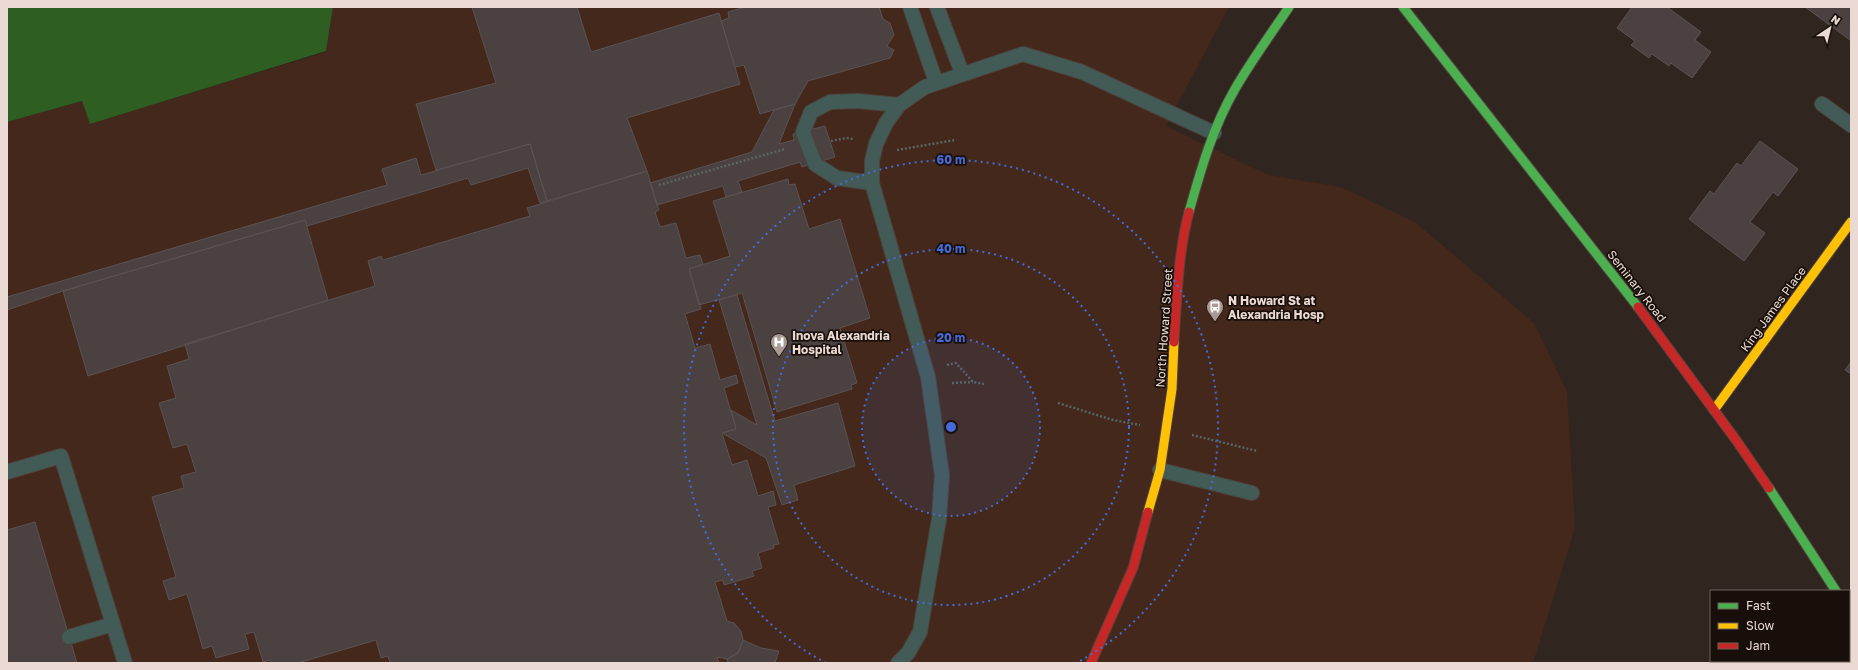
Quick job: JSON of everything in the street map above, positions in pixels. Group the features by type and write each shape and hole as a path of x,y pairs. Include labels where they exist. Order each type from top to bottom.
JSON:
{"street":[{"name":"North Howard Street","path":"1091,663 1133,568 1160,470 1172,389 1176,342 1177,292 1186,224 1203,161 1214,133 1235,89 1289,7"},
{"name":"Seminary Road","path":"1403,7 1634,301 1714,410 1801,535 1835,590"},
{"name":"King James Place","path":"1714,410 1851,222"}],"lane":[{"path":"910,7 936,82"},
{"path":"937,7 962,73"},
{"path":"898,663 908,653 920,632 939,519 942,475 928,377 872,183 872,161 876,144 886,123 899,104 925,87 962,73 1024,54 1082,72 1214,133"},
{"path":"872,183 837,178 814,164 803,132 811,112 830,102 858,101 899,104"},
{"path":"1822,104 1851,126"},
{"path":"7,472 62,456 125,663"},
{"path":"1160,470 1252,493"},
{"path":"69,637 113,624"}],"path":[{"path":"947,371 946,365 956,363 973,382"},
{"path":"948,384 973,382 984,384"}],"shaded area":[{"name":"Inova Alexandria Hospital","path":"333,7 1229,7 1166,126 1268,175 1341,187 1415,222 1534,323 1567,391 1575,528 1533,663 7,663 7,122 83,101 90,124 326,52"}],"green space":[{"path":"7,7 333,7 326,51 90,124 82,101 7,122"}],"building":[{"path":"472,7 577,7 591,52 719,13 740,84 627,118 647,171 547,201 530,144 436,170 416,104 496,83"},
{"path":"745,7 879,7 883,19 890,23 894,35 887,46 894,50 890,58 808,81 795,104 760,114 744,65 735,67 721,21 729,18 728,12"},
{"path":"1632,7 1667,7 1701,32 1695,40 1711,52 1692,78 1671,63 1669,66 1652,54 1649,58 1631,45 1635,41 1617,28"},
{"path":"1805,7 1851,7 1850,40"},
{"path":"795,104 779,144 794,140 793,134 825,126 835,157 802,167 800,162 738,181 742,192 726,197 723,186 657,205 650,183 752,152 774,110"},
{"path":"1760,141 1798,169 1778,196 1773,192 1750,222 1765,233 1744,261 1689,219 1710,191 1714,194 1737,163 1741,166"},
{"path":"530,144 547,201 540,203 528,168 471,185 468,178 307,226 305,220 63,291 7,310 7,297 387,185 382,169 416,158 421,175"},
{"path":"647,171 659,210 655,212 660,227 676,223 686,258 700,255 703,264 689,269 701,309 685,314 695,348 710,344 720,380 736,375 738,383 724,388 736,429 722,433 732,465 747,460 758,496 773,491 776,505 768,507 779,544 773,545 774,548 758,553 762,568 752,571 754,576 724,585 723,580 715,582 727,621 734,623 741,631 743,640 738,653 727,659 717,657 719,663 390,663 388,656 381,658 376,640 298,663 271,663 270,660 263,662 254,632 245,634 249,649 216,658 212,646 203,649 187,594 169,600 163,581 176,577 152,497 184,488 181,476 196,472 187,444 173,448 159,403 176,398 167,366 189,359 185,344 375,286 368,261 381,256 383,260 530,216 527,208"},
{"path":"788,179 789,185 795,184 809,229 840,219 870,318 840,328 857,383 851,385 852,389 777,412 742,293 699,305 689,269 730,256 713,201"},
{"path":"305,220 328,300 88,376 63,291"},
{"path":"737,295 775,421 838,403 855,466 794,485 798,500 782,505 766,458 722,433 736,429 731,410 757,425 719,300"},
{"path":"1851,362 1851,374 1845,370"},
{"path":"35,522 77,663 7,663 7,530"},
{"path":"743,640 761,648 779,651 775,663 728,663 727,659 738,653"}],"traffic: fast":[{"path":"1189,212 1208,149 1227,103 1248,68 1289,7"},
{"path":"1403,7 1638,307"},
{"path":"1769,488 1835,590"}],"traffic: slow":[{"path":"1714,410 1851,222"},
{"path":"1148,512 1160,470 1172,389 1174,342"}],"traffic: jam":[{"path":"1174,342 1180,260 1189,212"},
{"path":"1638,307 1736,440 1769,488"},
{"path":"1091,663 1133,568 1148,512"}],"place":[{"name":"N Howard St at Alexandria Hosp","path":"1215,322"},
{"name":"Inova Alexandria Hospital","path":"779,357"}]}
